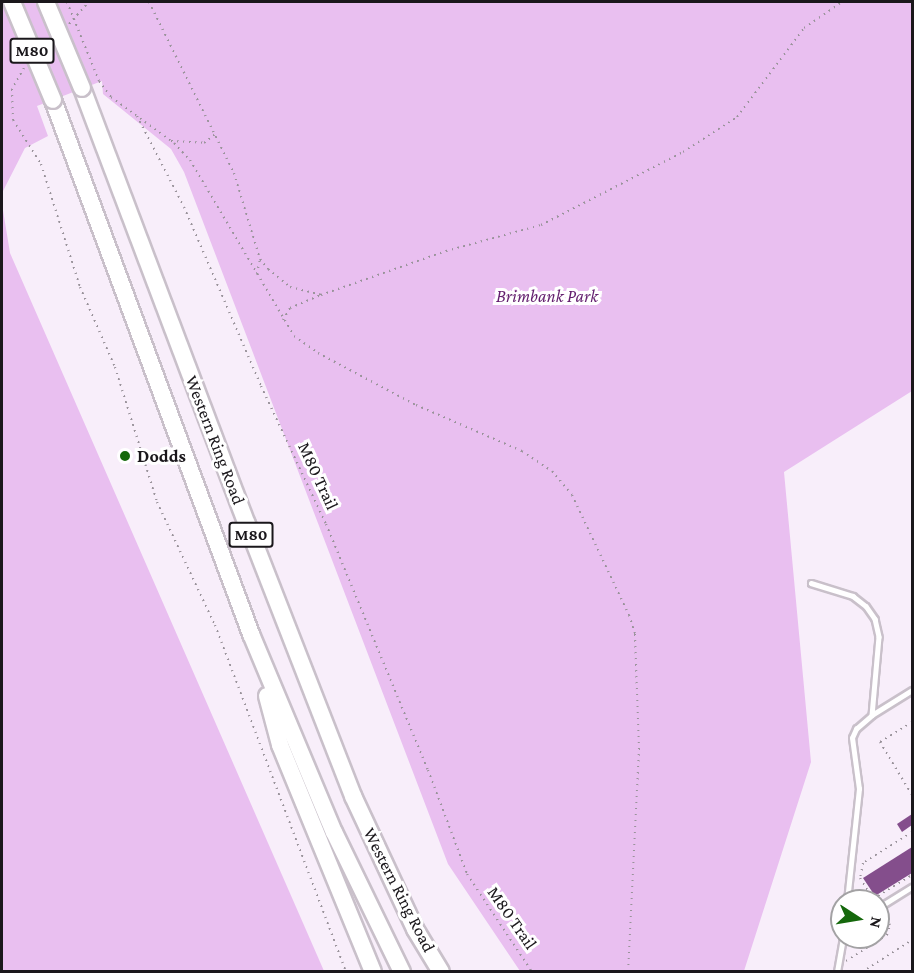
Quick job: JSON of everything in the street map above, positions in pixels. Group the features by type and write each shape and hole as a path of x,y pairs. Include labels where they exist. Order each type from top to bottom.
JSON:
{"highway":[{"name":"Western Ring Road","path":"12,2 53,100 251,634 334,832 402,972"},
{"name":"Western Ring Road","path":"46,2 82,88 353,796 415,929 441,972"},
{"path":"251,634 280,745 373,972"}],"lane":[{"path":"811,583 853,596 866,606 874,619 879,637 872,715"},
{"path":"848,889 859,789 852,738 856,729 872,715 912,690"},
{"path":"890,901 912,887"},
{"path":"837,972 841,949"}],"path":[{"path":"67,2 99,81 111,97 136,113 171,141 194,166 283,320 300,341 431,412 522,451 552,471 572,495 629,615 635,634 639,748 628,972"},
{"path":"61,32 89,2"},
{"path":"149,2 234,173 260,259 268,269 290,287 321,295"},
{"path":"283,320 290,308 321,295 446,251 541,225 683,152 736,117 804,28 842,2"},
{"path":"28,64 20,72 12,89 13,120 40,164 80,287 115,367 157,502 215,625 346,972"},
{"name":"M80 Trail","path":"136,113 184,207 261,386 326,524 433,780 467,874 532,972"},
{"path":"171,141 204,143 214,137 215,132"},
{"path":"257,274 260,259"},
{"path":"912,722 880,742 912,795"},
{"path":"867,889 860,878 863,863 912,832"},
{"path":"890,890 912,876"},
{"path":"862,972 912,940"},
{"path":"847,972 846,961 865,949"}],"green space":[{"name":"Brimbank Park","path":"2,2 912,2 912,391 784,472 811,762 744,971 520,971 448,864 184,172 171,149 103,94 102,81 37,106 48,136 25,148 2,193"},
{"path":"2,204 10,253 324,971 2,971"}],"building":[{"path":"912,814 912,825 902,832 897,824"},
{"path":"912,847 912,873 886,889 870,889 863,878"}],"place":[{"name":"Dodds","path":"125,456"}]}
